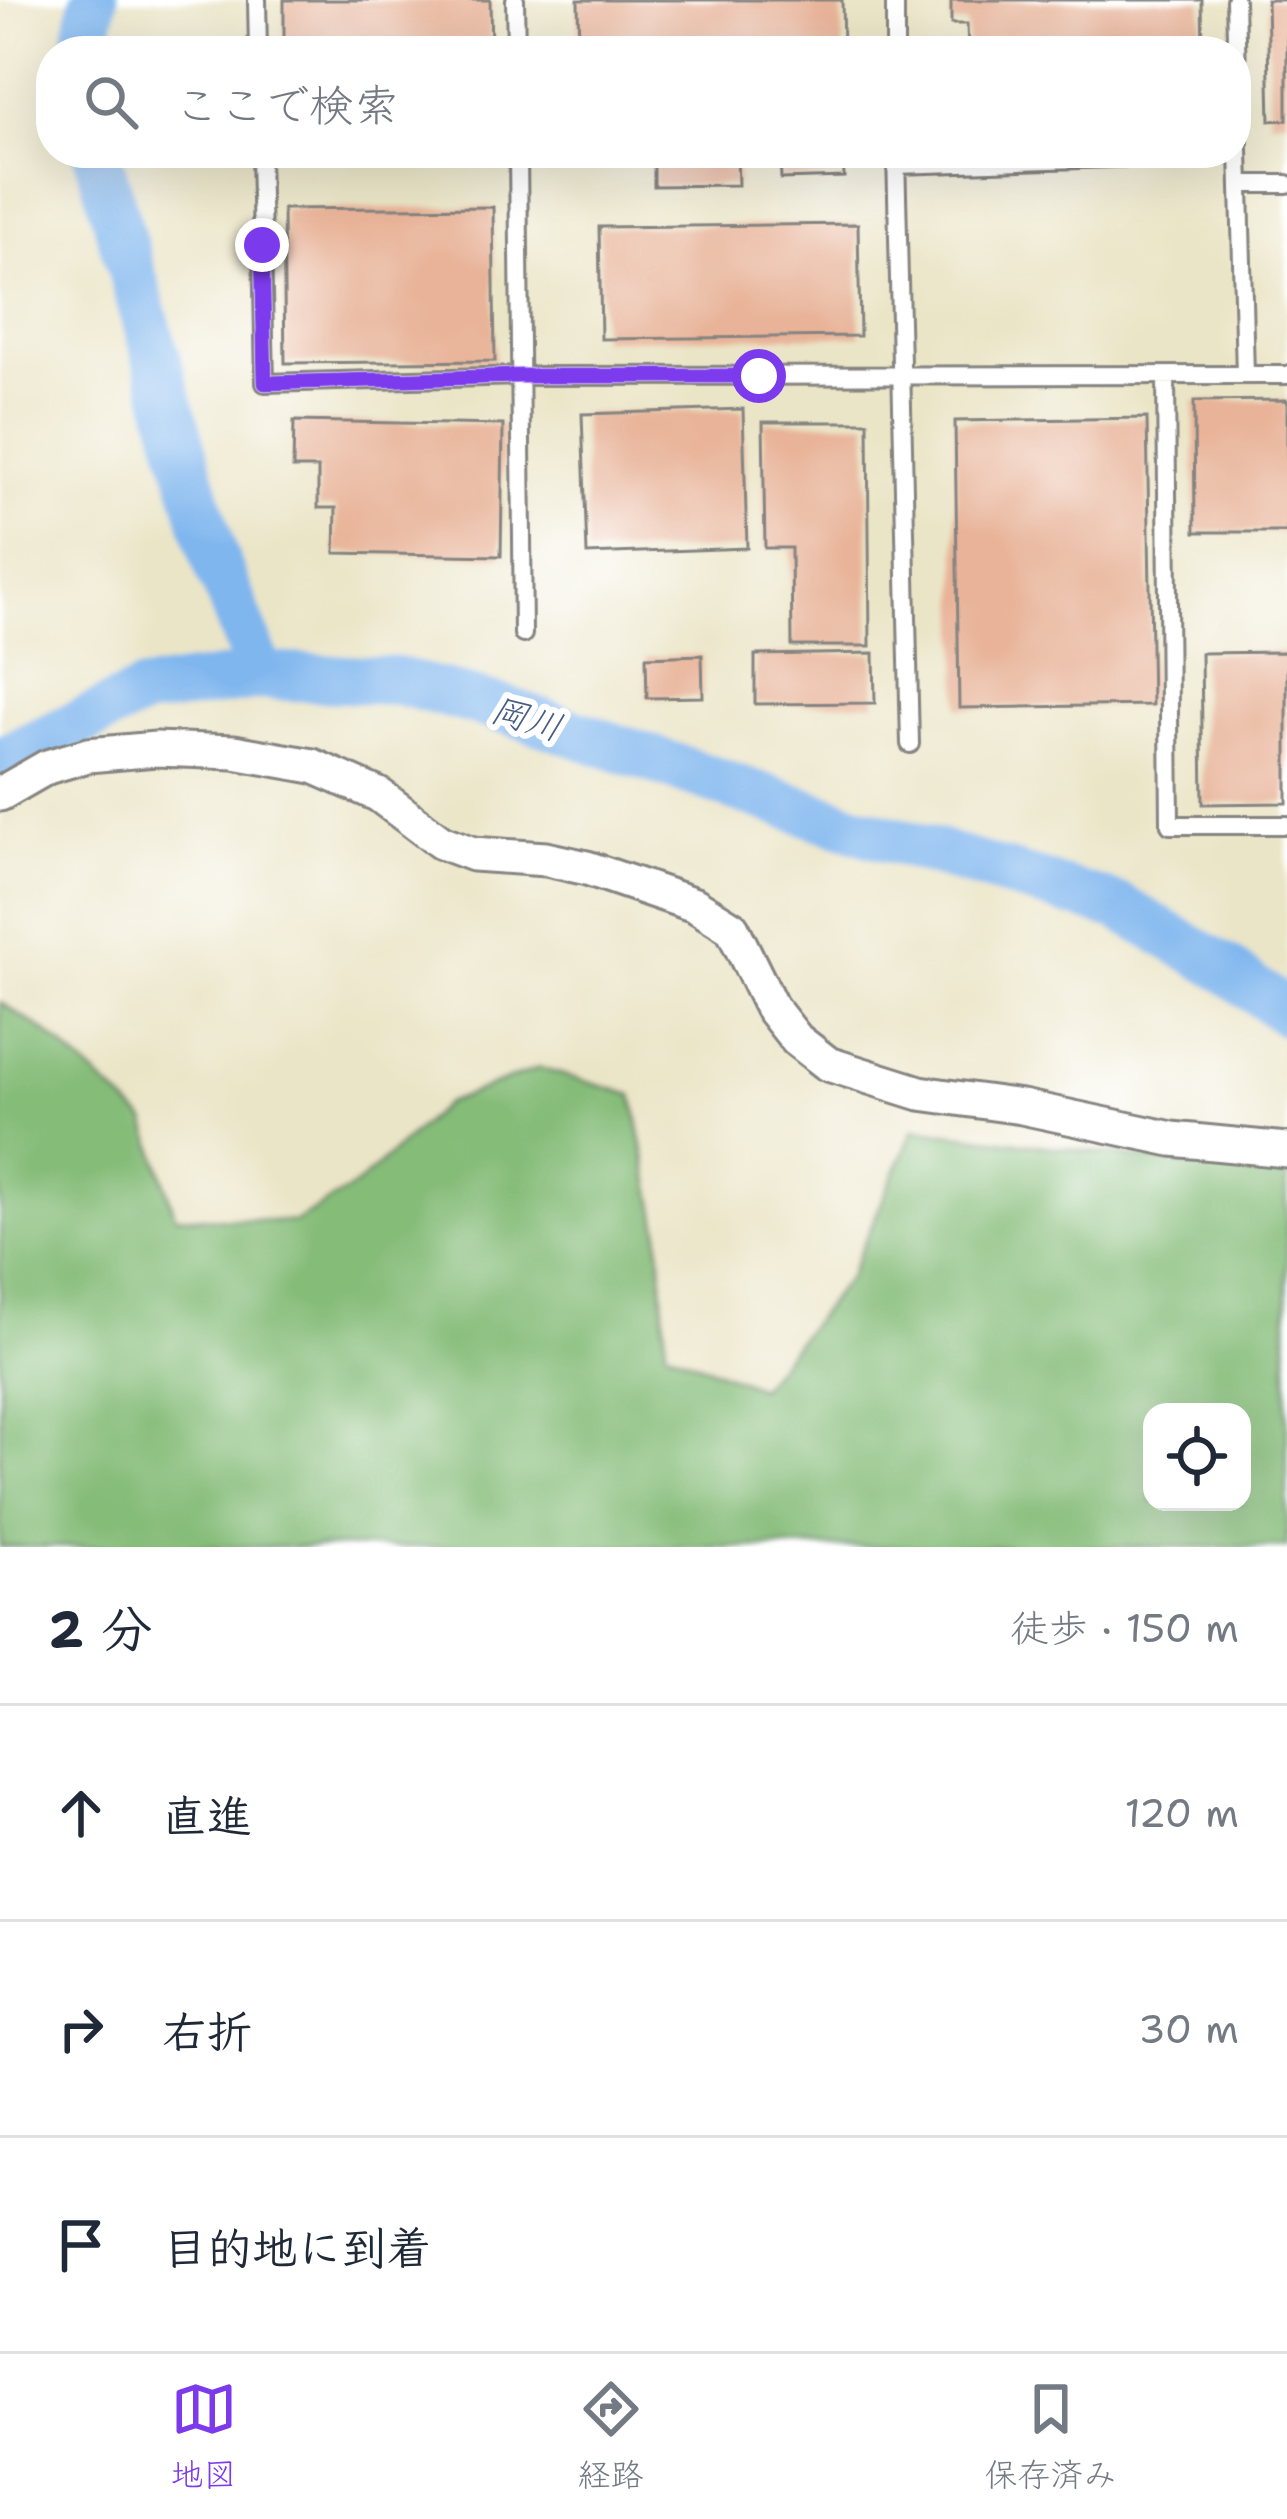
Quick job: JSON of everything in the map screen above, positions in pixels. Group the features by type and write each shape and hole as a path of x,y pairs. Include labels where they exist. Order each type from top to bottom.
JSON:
{"street":[{"path":"0,794 47,767 88,754 156,749 235,752 314,766 379,795 441,842 473,854 566,864 695,905 732,928 771,1007 797,1040 828,1064 920,1093 1022,1107 1172,1139 1287,1150"}],"lane":[{"path":"257,0 258,36"},
{"path":"515,0 516,36"},
{"path":"895,0 896,36"},
{"path":"1234,0 1235,36"},
{"path":"260,168 265,383 521,376 1287,375"},
{"path":"518,168 523,634"},
{"path":"896,168 910,744"},
{"path":"1239,168 1245,376"},
{"path":"1240,184 1287,184"},
{"path":"1166,377 1170,825 1287,825"}],"green space":[{"path":"0,1002 46,1032 146,1121 175,1216 295,1222 358,1184 446,1103 539,1068 633,1095 659,1228 666,1350 759,1388 849,1277 914,1129 1287,1177 1287,1547 0,1547"}],"building":[{"path":"284,0 490,0 491,36 284,36"},
{"path":"578,0 842,0 843,36 579,36"},
{"path":"951,0 1202,0 1203,36 967,36 967,24 951,24"},
{"path":"1267,0 1287,0 1287,120 1270,121"},
{"path":"654,168 737,168 738,185 654,186"},
{"path":"781,168 844,168 844,177 781,179"},
{"path":"493,207 495,361 285,363 283,209"},
{"path":"858,224 860,336 601,339 599,227"},
{"path":"1287,400 1287,532 1195,532 1194,401"},
{"path":"743,409 747,548 587,554 582,414"},
{"path":"1147,418 1152,705 959,708 955,421"},
{"path":"294,421 503,425 501,556 335,553 336,508 318,508 318,468 293,468"},
{"path":"763,422 868,422 870,646 792,646 791,548 765,548"},
{"path":"1287,652 1287,803 1203,804 1201,653"},
{"path":"874,653 875,703 755,704 755,655"},
{"path":"702,655 703,697 647,698 646,657"}],"waterway":[{"name":"岡川","path":"87,36 94,0"},
{"name":"岡川","path":"101,168 213,553 261,676"},
{"name":"岡川","path":"0,760 144,693 261,676 398,681 507,710 863,831 1119,907 1225,968 1287,1013"}],"route":[{"path":"262,245 265,383 759,376"}]}
